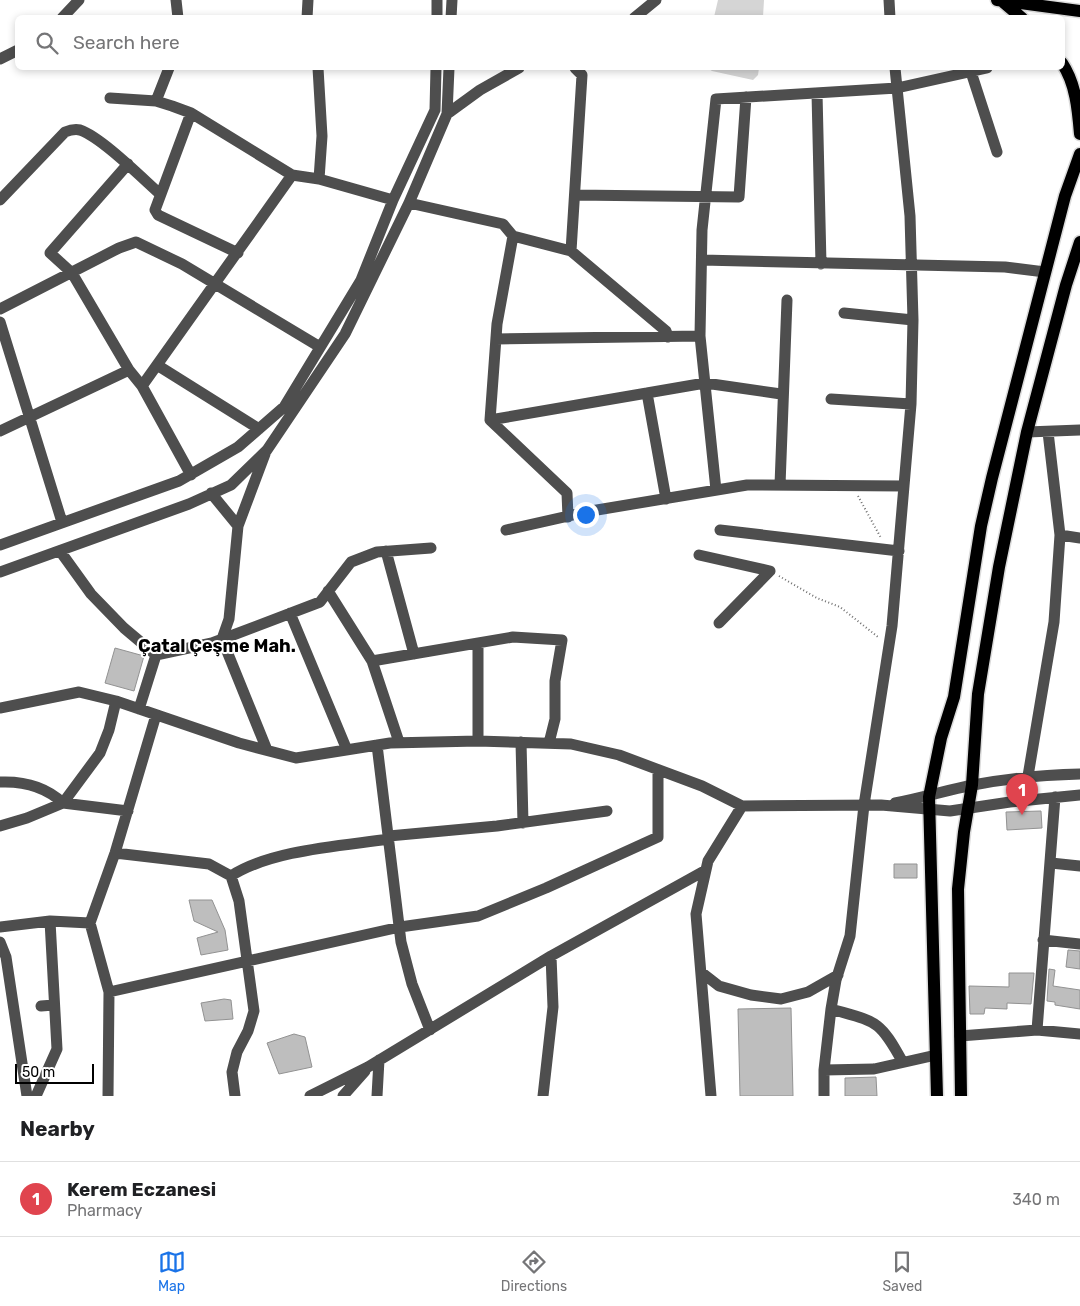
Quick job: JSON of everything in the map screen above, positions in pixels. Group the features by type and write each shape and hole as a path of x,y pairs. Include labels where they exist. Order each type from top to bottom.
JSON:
{"main road":[{"path":"997,0 1080,11"},
{"path":"1001,1 1018,15"},
{"path":"937,1096 929,797 941,738 954,697 983,517 1045,272 1078,159 1080,135 1078,106 1065,68"},
{"path":"961,1096 958,889 972,785 978,694 999,566 1027,432 1066,285 1080,242"}],"street":[{"path":"65,15 78,0"},
{"path":"176,0 178,15"},
{"path":"307,15 308,0"},
{"path":"437,0 437,15"},
{"path":"451,15 452,0"},
{"path":"638,15 656,0"},
{"path":"889,0 890,15"},
{"path":"0,59 15,52"},
{"path":"156,101 168,70"},
{"path":"318,70 322,136 319,180"},
{"path":"0,545 179,481 238,447 284,407 361,280 393,200 435,110 436,70"},
{"path":"0,572 190,504 230,485 266,450 345,334 410,203 447,114 449,70"},
{"path":"447,114 480,90 515,70"},
{"path":"571,251 582,76 577,70"},
{"path":"824,1096 824,1070 831,1009 838,975 850,936 864,805 889,647 911,404 910,216 895,70"},
{"path":"716,490 700,336 702,230 716,99 897,88 979,70"},
{"path":"971,72 997,152"},
{"path":"817,93 820,264"},
{"path":"575,195 739,197 746,97"},
{"path":"110,98 156,101 192,114 292,175 319,180 393,200"},
{"path":"192,114 155,210 158,215 238,253"},
{"path":"0,200 65,132 71,130 86,133 128,164 160,194"},
{"path":"128,164 50,253 72,274 129,370 142,386 191,474"},
{"path":"142,386 292,175"},
{"path":"410,203 503,224 513,236 571,251 666,331 668,337"},
{"path":"490,420 496,339 513,236"},
{"path":"0,309 72,274 119,248 136,242 182,264 320,347"},
{"path":"702,260 1005,267 1045,272"},
{"path":"780,485 787,300"},
{"path":"844,313 912,320"},
{"path":"0,322 62,522"},
{"path":"496,339 700,336"},
{"path":"157,365 259,428"},
{"path":"0,431 129,370"},
{"path":"490,420 705,383 782,394"},
{"path":"646,393 666,499"},
{"path":"831,399 911,404"},
{"path":"490,420 568,493 568,517"},
{"path":"1027,432 1080,430"},
{"path":"1028,776 1054,622 1060,535 1048,432"},
{"path":"266,450 238,526 229,619 222,639 267,750"},
{"path":"506,530 747,485 852,484 904,486"},
{"path":"211,493 238,526"},
{"path":"720,530 899,551"},
{"path":"1060,535 1080,538"},
{"path":"156,655 222,639 320,602 351,562 377,552 431,548"},
{"path":"60,551 91,594 124,628 156,655"},
{"path":"386,551 414,654"},
{"path":"699,555 770,572"},
{"path":"719,623 770,572"},
{"path":"328,591 372,661 399,742"},
{"path":"290,613 347,750"},
{"path":"372,661 513,637 562,640 555,681 555,719 549,743"},
{"path":"478,643 478,741"},
{"path":"139,708 156,655"},
{"path":"0,708 79,692 116,701 296,758 399,742 478,741 571,744 619,755 702,786 742,806 881,805 928,810 968,810 1010,802 1080,795"},
{"path":"63,803 100,753 109,730 116,701"},
{"path":"108,1096 109,992 90,923 115,852 156,715"},
{"path":"520,742 523,823"},
{"path":"377,745 406,963 430,1030"},
{"path":"109,992 400,927 478,916 546,888 658,837 658,770"},
{"path":"881,805 929,797 972,785 1028,776 1080,774"},
{"path":"0,782 19,781 54,794 63,803"},
{"path":"1037,1030 1055,798"},
{"path":"0,826 27,818 63,803 128,811"},
{"path":"711,1096 696,914 708,861 742,806"},
{"path":"231,876 249,865 313,850 389,837 523,823 607,811"},
{"path":"115,852 209,864 231,876 239,901 254,1012 248,1031 237,1052 232,1072 236,1096"},
{"path":"1051,863 1080,866"},
{"path":"310,1096 368,1067 551,956 706,870"},
{"path":"0,927 50,921 90,923"},
{"path":"36,1096 57,1049 50,921"},
{"path":"1043,940 1080,944"},
{"path":"0,942 6,957 27,1096"},
{"path":"543,1096 554,1007 551,956"},
{"path":"701,972 719,986 751,996 781,999 808,992 838,975"},
{"path":"41,1006 54,1004"},
{"path":"831,1009 866,1020 882,1029 902,1061"},
{"path":"960,1036 1037,1030 1080,1034"},
{"path":"824,1070 862,1070 936,1055"},
{"path":"377,1096 379,1060"},
{"path":"344,1096 368,1067"}],"path":[{"path":"852,484 886,549"},
{"path":"770,572 817,598 840,607 889,647"}],"shaded area":[{"path":"718,0 764,0 763,15 714,15"},
{"path":"711,70 759,70 758,75 753,80"}],"building":[{"path":"115,648 144,656 134,691 105,683"},
{"path":"1041,811 1042,828 1007,830 1006,812"},
{"path":"894,864 917,864 917,878 894,878"},
{"path":"189,900 212,900 225,930 228,950 201,955 197,938 218,932 194,921"},
{"path":"1068,950 1080,951 1080,969 1066,967"},
{"path":"1049,969 1055,970 1053,986 1080,990 1080,1009 1055,1005 1055,1002 1047,1001"},
{"path":"1009,973 1034,973 1031,1004 1007,1003 1007,1009 985,1008 984,1014 970,1014 969,986 1009,987"},
{"path":"224,999 231,1000 233,1019 205,1021 201,1003"},
{"path":"791,1008 793,1096 740,1096 738,1009"},
{"path":"294,1034 305,1037 312,1067 279,1074 267,1043"},
{"path":"876,1077 877,1096 845,1096 845,1078"}],"place":[{"name":"Kerem Eczanesi","path":"1022,815"}],"district":[{"name":"Çatal Çeşme Mah.","path":"217,646"}]}
